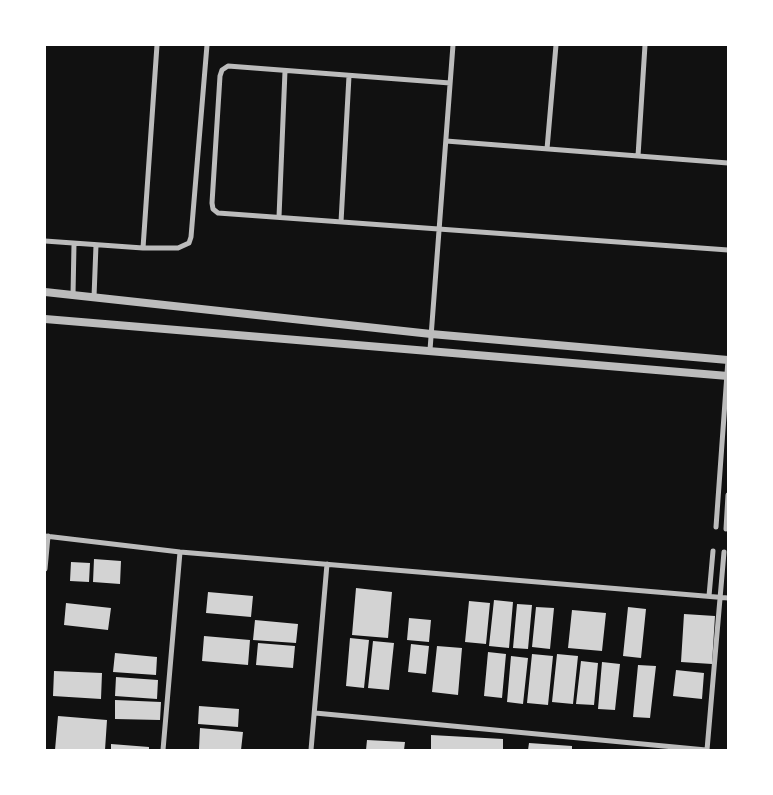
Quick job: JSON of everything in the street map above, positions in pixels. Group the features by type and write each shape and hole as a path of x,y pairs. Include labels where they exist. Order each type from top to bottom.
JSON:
{"street":[{"path":"143,248 157,45"},
{"path":"45,241 143,248 178,248 189,243 191,238 207,45"},
{"path":"430,350 453,45"},
{"path":"548,149 556,45"},
{"path":"638,156 645,45"},
{"path":"450,83 285,72 228,66 222,70 213,209 218,213 728,250"},
{"path":"279,217 285,72"},
{"path":"341,222 349,76"},
{"path":"446,141 728,163"},
{"path":"73,295 74,244"},
{"path":"94,297 96,245"},
{"path":"45,292 431,334 728,360 716,528"},
{"path":"45,319 727,376"},
{"path":"726,529 728,496"},
{"path":"45,570 46,536 180,552 728,598"},
{"path":"709,596 713,551"},
{"path":"163,750 180,552"},
{"path":"314,713 707,750 724,552"},
{"path":"311,750 327,564"}],"building":[{"path":"94,559 121,561 120,584 93,582"},
{"path":"71,562 90,563 89,582 70,581"},
{"path":"356,588 392,592 388,638 352,635"},
{"path":"208,592 253,596 251,617 206,613"},
{"path":"494,600 513,602 509,648 489,646"},
{"path":"469,601 490,603 486,644 465,642"},
{"path":"66,603 111,608 108,630 64,625"},
{"path":"517,604 532,605 528,649 513,648"},
{"path":"536,607 554,608 550,649 532,647"},
{"path":"628,607 646,609 641,658 623,656"},
{"path":"572,610 606,613 602,651 568,648"},
{"path":"684,614 715,616 712,664 681,662"},
{"path":"409,618 431,620 429,642 407,640"},
{"path":"255,620 298,624 296,643 253,640"},
{"path":"204,636 250,640 248,665 202,661"},
{"path":"350,638 369,640 364,688 346,686"},
{"path":"373,641 394,643 389,690 368,688"},
{"path":"258,643 295,646 293,668 256,665"},
{"path":"411,644 429,646 426,674 408,672"},
{"path":"437,646 462,648 458,695 432,692"},
{"path":"488,652 506,654 502,698 484,696"},
{"path":"115,653 157,657 156,675 113,672"},
{"path":"532,654 553,656 548,705 527,703"},
{"path":"557,654 578,656 573,704 552,702"},
{"path":"511,656 528,658 523,704 507,702"},
{"path":"581,661 598,663 594,705 576,704"},
{"path":"602,662 620,664 615,710 598,709"},
{"path":"638,665 656,666 650,718 633,717"},
{"path":"676,670 704,673 702,699 673,696"},
{"path":"54,671 102,673 101,699 53,696"},
{"path":"116,677 158,680 157,699 115,696"},
{"path":"115,700 161,702 160,720 115,719"},
{"path":"199,706 239,709 238,727 198,724"},
{"path":"58,716 107,720 105,750 55,750"},
{"path":"200,728 243,732 241,750 199,749"},
{"path":"431,735 503,739 503,750 431,750"},
{"path":"367,740 405,742 404,750 366,750"},
{"path":"529,743 572,746 572,750 528,750"},
{"path":"111,744 149,747 149,750 111,750"}]}
